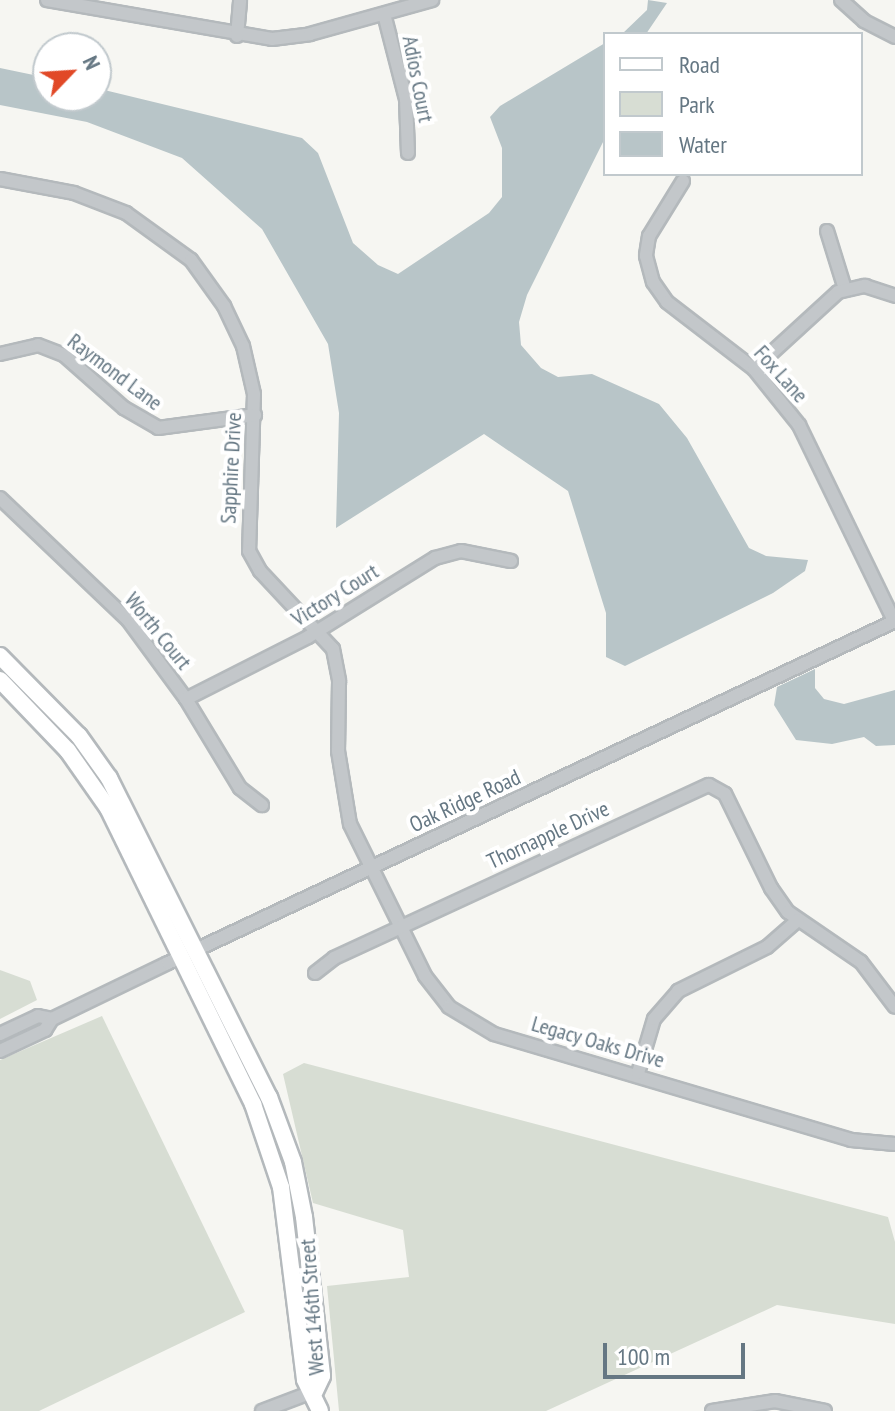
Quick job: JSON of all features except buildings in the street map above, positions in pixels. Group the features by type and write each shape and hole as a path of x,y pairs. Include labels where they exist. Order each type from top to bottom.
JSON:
{"main road":[{"name":"West 146th Street","path":"0,656 79,736 109,778 189,953"},
{"name":"West 146th Street","path":"0,680 54,733 94,785 269,1097 293,1162 304,1217 322,1376 315,1391"},
{"path":"315,1391 320,1411"}],"street":[{"path":"47,0 237,36 310,34 432,0"},
{"path":"237,36 240,0"},
{"path":"841,0 864,21 895,37"},
{"name":"Adios Court","path":"384,14 406,99 408,153"},
{"name":"Sapphire Drive","path":"0,179 101,202 148,225 191,260 224,306 243,346 255,415 249,551 260,571 319,630 337,661 338,751 350,824 369,869"},
{"name":"Fox Lane","path":"683,181 649,236 650,274 667,302 754,369 809,441 895,621"},
{"path":"827,231 845,289"},
{"path":"754,369 819,304 845,289 865,286 895,296"},
{"name":"Raymond Lane","path":"0,354 38,345 64,355 132,414 158,428 255,415"},
{"name":"Worth Court","path":"0,498 128,620 186,699 240,788 262,805"},
{"name":"Victory Court","path":"186,699 319,630 435,558 461,551 511,561"},
{"name":"Oak Ridge Road","path":"0,1051 45,1030 52,1019 189,953 895,621"},
{"name":"Thornapple Drive","path":"315,973 334,958 697,787 715,786 725,794 771,888 798,920"},
{"name":"Legacy Oaks Drive","path":"369,869 436,992 464,1019 494,1034 638,1073 851,1140 895,1144"},
{"path":"638,1073 654,1019 668,1000 691,983 767,947 798,920 861,962 895,1007"},
{"name":"Oak Ridge Road","path":"0,1034 38,1016 52,1019"},
{"path":"262,1411 315,1391"},
{"path":"712,1411 775,1401 825,1411"}],"green space":[{"path":"0,970 30,981 37,1000 0,1019"},
{"path":"102,1016 245,1312 39,1411 0,1411 0,1060"},
{"path":"304,1063 888,1217 895,1242 895,1324 777,1305 546,1411 339,1411 327,1286 409,1277 403,1230 313,1203 283,1074"}],"water":[{"path":"648,0 667,3 647,32 624,32 647,10"},
{"path":"603,44 603,142 527,295 519,322 521,345 541,368 558,377 592,374 659,404 687,438 749,548 766,556 808,560 805,571 773,593 625,666 606,657 606,613 568,491 484,434 336,528 339,413 328,344 262,229 182,158 87,122 36,112 112,112 112,92 302,138 318,153 353,243 378,265 398,274 489,213 502,197 502,148 490,117 500,106"},
{"path":"0,68 32,75 32,111 0,105"},
{"path":"815,669 815,688 824,699 844,704 895,690 895,745 876,746 864,737 832,744 796,740 774,705 777,687"}]}
